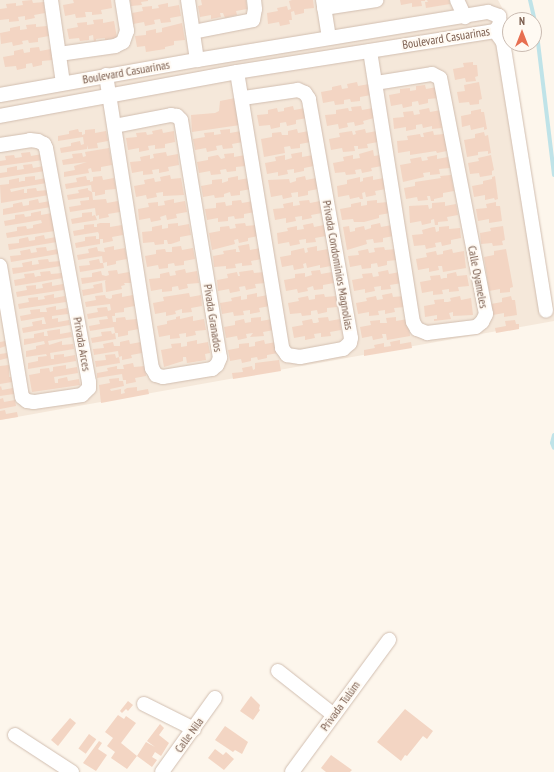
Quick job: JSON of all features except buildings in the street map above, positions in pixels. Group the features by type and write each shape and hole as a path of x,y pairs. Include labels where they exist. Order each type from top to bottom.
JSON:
{"street":[{"path":"52,0 63,83"},
{"path":"59,54 115,46 123,42 127,31 122,0"},
{"path":"188,0 197,60"},
{"path":"193,32 252,20 255,9 254,0"},
{"path":"329,38 324,4 376,0"},
{"path":"457,0 466,16"},
{"name":"Boulevard Casuarinas","path":"0,95 106,75 488,12 499,16 500,24 495,30 237,72 0,116"},
{"path":"495,30 503,42 546,311"},
{"name":"Calle Oyameles","path":"370,51 413,322 417,329 427,333 476,327 482,322 486,314 440,78 432,74 376,83"},
{"name":"Privada Condominios Magnolias","path":"237,72 243,98 282,348 287,355 300,357 343,349 350,343 351,338 309,99 305,93 298,90 243,98"},
{"name":"Pivada Granados","path":"106,75 152,368 156,375 163,377 212,369 217,365 220,358 181,120 176,116 171,115 115,126"},
{"name":"Privada Arces","path":"0,145 30,140 38,141 44,144 46,148 89,382 89,388 82,395 34,402 27,401 22,396 0,266"},
{"name":"Privada Tulúm","path":"292,772 389,640"},
{"path":"278,671 334,715"},
{"name":"Calle Nila","path":"162,772 215,698"},
{"path":"144,704 194,729"},
{"path":"15,735 72,772"}],"shaded area":[{"path":"0,0 498,0 504,12 502,12 502,52 509,52 554,312 554,321 0,420"}],"waterway":[{"path":"530,0 536,26 554,175"},
{"path":"554,435 552,443 554,448"}]}
